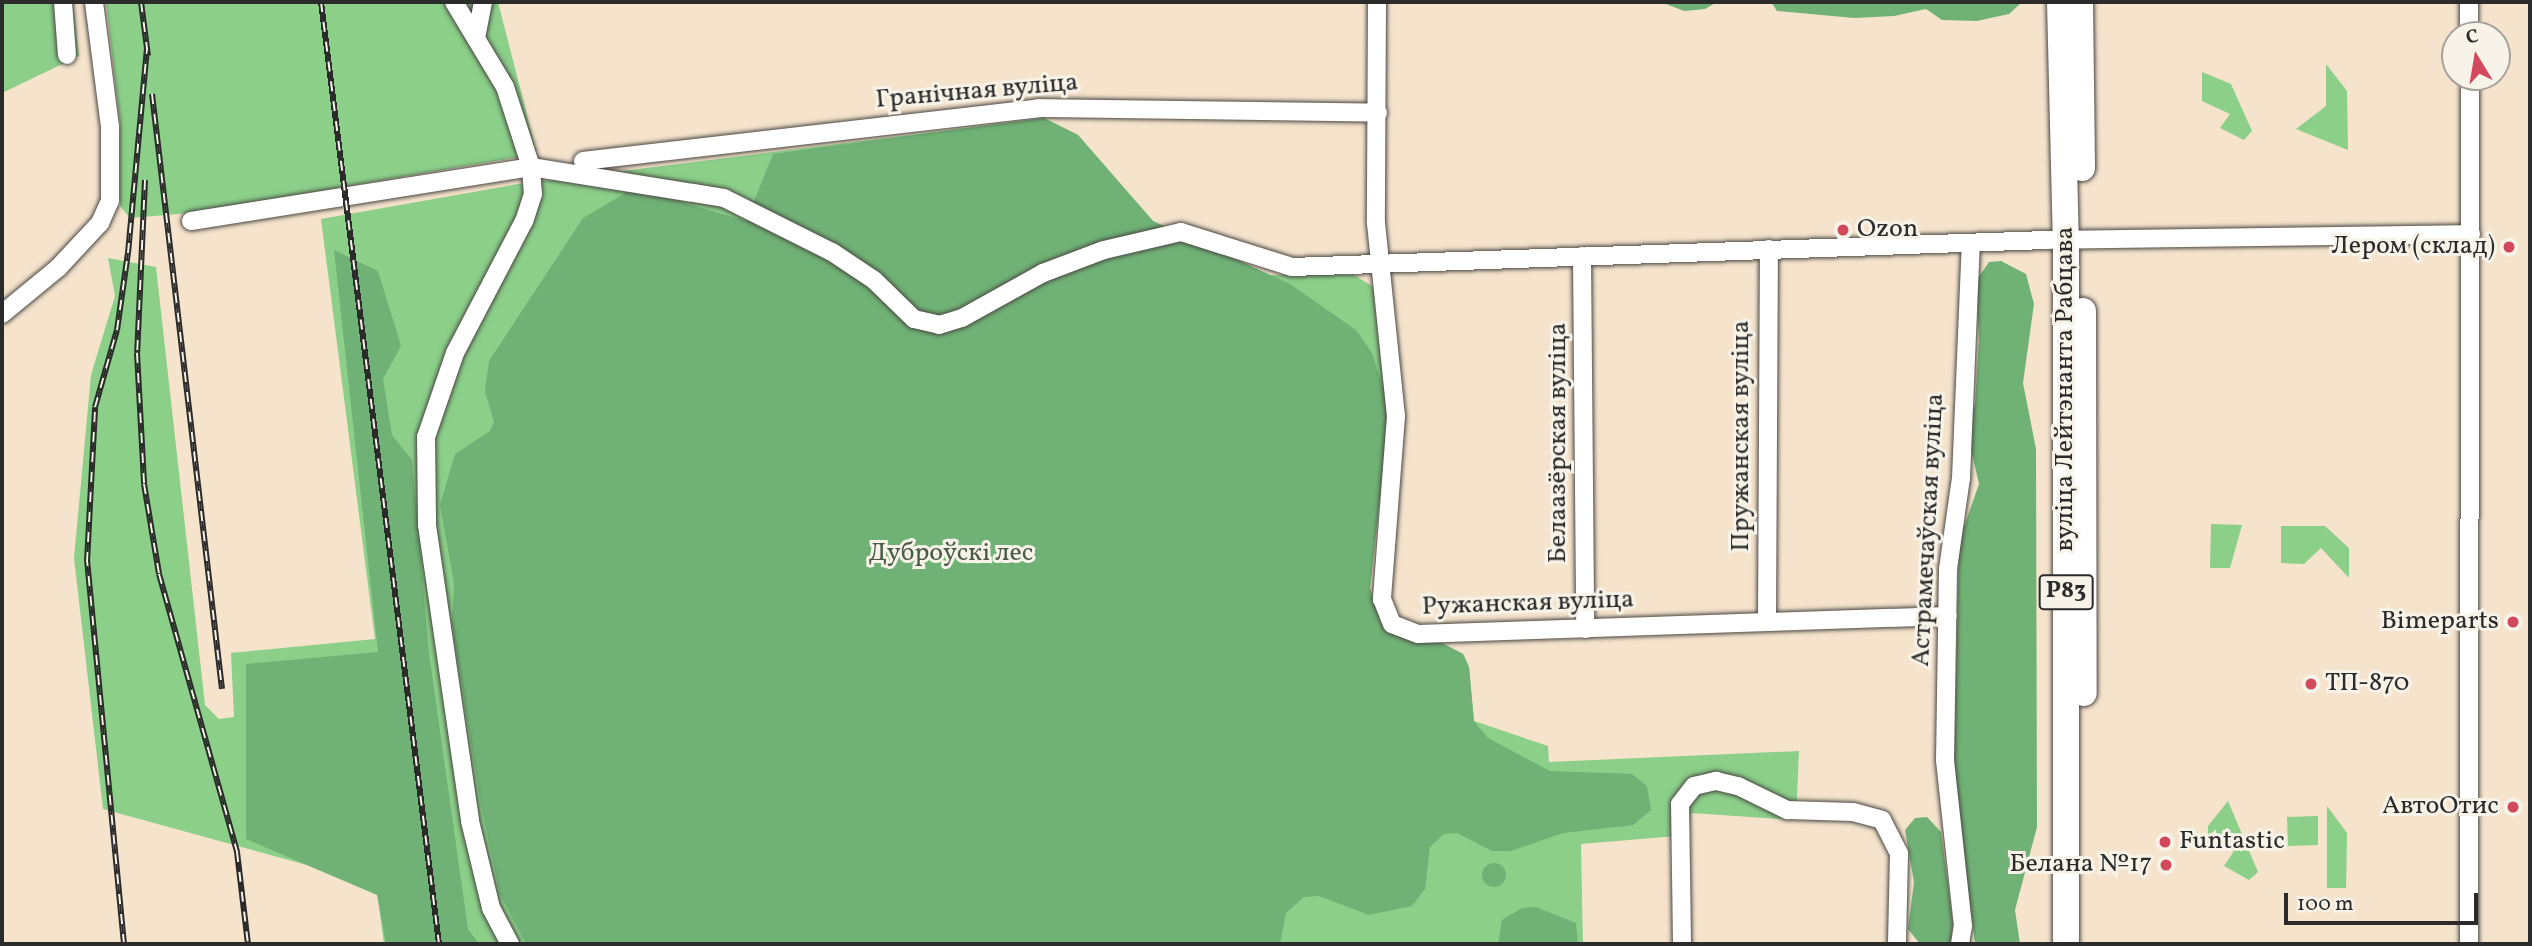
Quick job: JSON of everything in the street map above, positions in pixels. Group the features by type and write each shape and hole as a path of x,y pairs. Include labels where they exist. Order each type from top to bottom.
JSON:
{"highway":[{"name":"вуліца Лейтэнанта Рабцава","path":"2060,2 2075,240 2084,944"},
{"name":"вуліца Лейтэнанта Рабцава","path":"2066,944 2080,2"}],"street":[{"path":"63,2 67,55"},
{"path":"2,314 58,268 100,223 110,201 110,127 94,2"},
{"path":"454,2 505,87 531,167 533,194 524,221 455,354 426,437 427,525 471,821 491,908 510,944"},
{"path":"476,38 483,2"},
{"name":"Ружанская вуліца","path":"1377,2 1380,264 1396,416 1382,599 1387,616 1409,634 1948,616"},
{"path":"2469,2 2469,21"},
{"path":"2469,944 2470,91"},
{"name":"Гранічная вуліца","path":"583,161 1038,108 1378,113"},
{"path":"191,221 531,167 724,198 832,252 874,280 914,319 927,324 962,318 1043,273 1104,250 1181,232 1292,267 2075,240 2471,234"},
{"name":"Астрамечаўская вуліца","path":"1960,944 1963,926 1945,760 1950,531 1961,478 1971,244"},
{"name":"Пружанская вуліца","path":"1767,622 1769,249"},
{"name":"Белаазёрская вуліца","path":"1583,256 1585,629"},
{"path":"1682,944 1677,816 1685,794 1694,786 1728,783 1787,810 1853,812 1882,820 1897,843 1897,944"}],"green space":[{"path":"2,2 73,2 79,56 2,93"},
{"path":"106,2 498,2 537,154 190,213 130,218 120,206 120,122"},
{"path":"1661,2 1717,2 1705,9 1684,11"},
{"path":"1771,2 2022,2 2009,14 1977,21 1942,20 1926,9 1894,16 1854,18 1777,11"},
{"path":"2326,64 2347,91 2348,150 2296,129 2326,106"},
{"path":"2202,72 2231,84 2252,131 2244,140 2220,128 2230,114 2202,101"},
{"name":"Дуброўскі лес","path":"1044,118 1078,135 1153,221 1264,275 1354,275 1372,286 1383,318 1387,439 1370,588 1373,605 1381,624 1396,635 1442,643 1463,654 1469,667 1474,721 1548,746 1549,762 1799,751 1796,820 1691,813 1689,835 1581,844 1583,944 384,944 376,884 103,809 74,558 91,375 115,296 108,258 156,267 205,705 219,719 234,717 231,653 375,639 321,219 518,184"},
{"name":"Дуброўскі лес","path":"1044,118 1078,135 1153,221 1290,284 1356,330 1372,353 1389,406 1370,588 1381,624 1396,635 1442,643 1463,654 1469,667 1474,721 1488,738 1550,771 1632,774 1647,786 1651,810 1633,825 1563,833 1511,851 1492,851 1457,833 1444,834 1430,847 1425,889 1412,906 1369,915 1319,896 1304,897 1286,913 1280,944 526,944 500,894 481,805 452,623 454,584 440,505 455,454 490,431 494,422 485,391 489,361 583,218 634,188 746,221 773,154"},
{"path":"334,250 378,271 401,346 383,379 392,435 412,460 429,653 468,929 479,944 386,944 377,895 246,839 246,664 378,652"},
{"path":"2001,261 2026,274 2034,304 2023,383 2036,449 2037,827 2015,910 2020,944 1975,944 1954,778 1959,541 1979,484 1967,432 1975,405 1979,339 1976,281 1989,262"},
{"path":"2211,524 2242,525 2230,568 2210,568"},
{"path":"2281,526 2325,526 2349,548 2349,578 2321,548 2304,564 2281,563"},
{"path":"2228,801 2258,872 2249,880 2224,866 2234,851 2208,838 2208,826"},
{"path":"2327,806 2347,833 2346,888 2327,888"},
{"path":"2318,816 2318,845 2288,846 2287,817"},
{"path":"1927,817 1941,832 1953,923 1951,944 1920,944 1908,929 1914,882 1905,830 1915,818"},
{"path":"1494,863 1505,870 1506,875 1499,886 1494,887 1483,880 1482,875 1489,864"},
{"path":"1536,907 1576,923 1578,944 1498,944 1502,920 1522,908"}],"railway":[{"path":"141,2 148,56"},
{"path":"321,2 439,944"},
{"path":"124,944 87,562 95,407 117,330 128,253 147,49"},
{"path":"152,94 222,689"},
{"path":"145,180 137,353 144,484 159,574 237,852 248,944"}],"place":[{"name":"Ozon","path":"1843,230"},
{"name":"Лером (склад)","path":"2509,247"},
{"name":"Bimeparts","path":"2513,622"},
{"name":"ТП-870","path":"2311,684"},
{"name":"АвтоОтис","path":"2513,807"},
{"name":"Funtastic","path":"2165,842"},
{"name":"Белана №17","path":"2166,865"}]}
